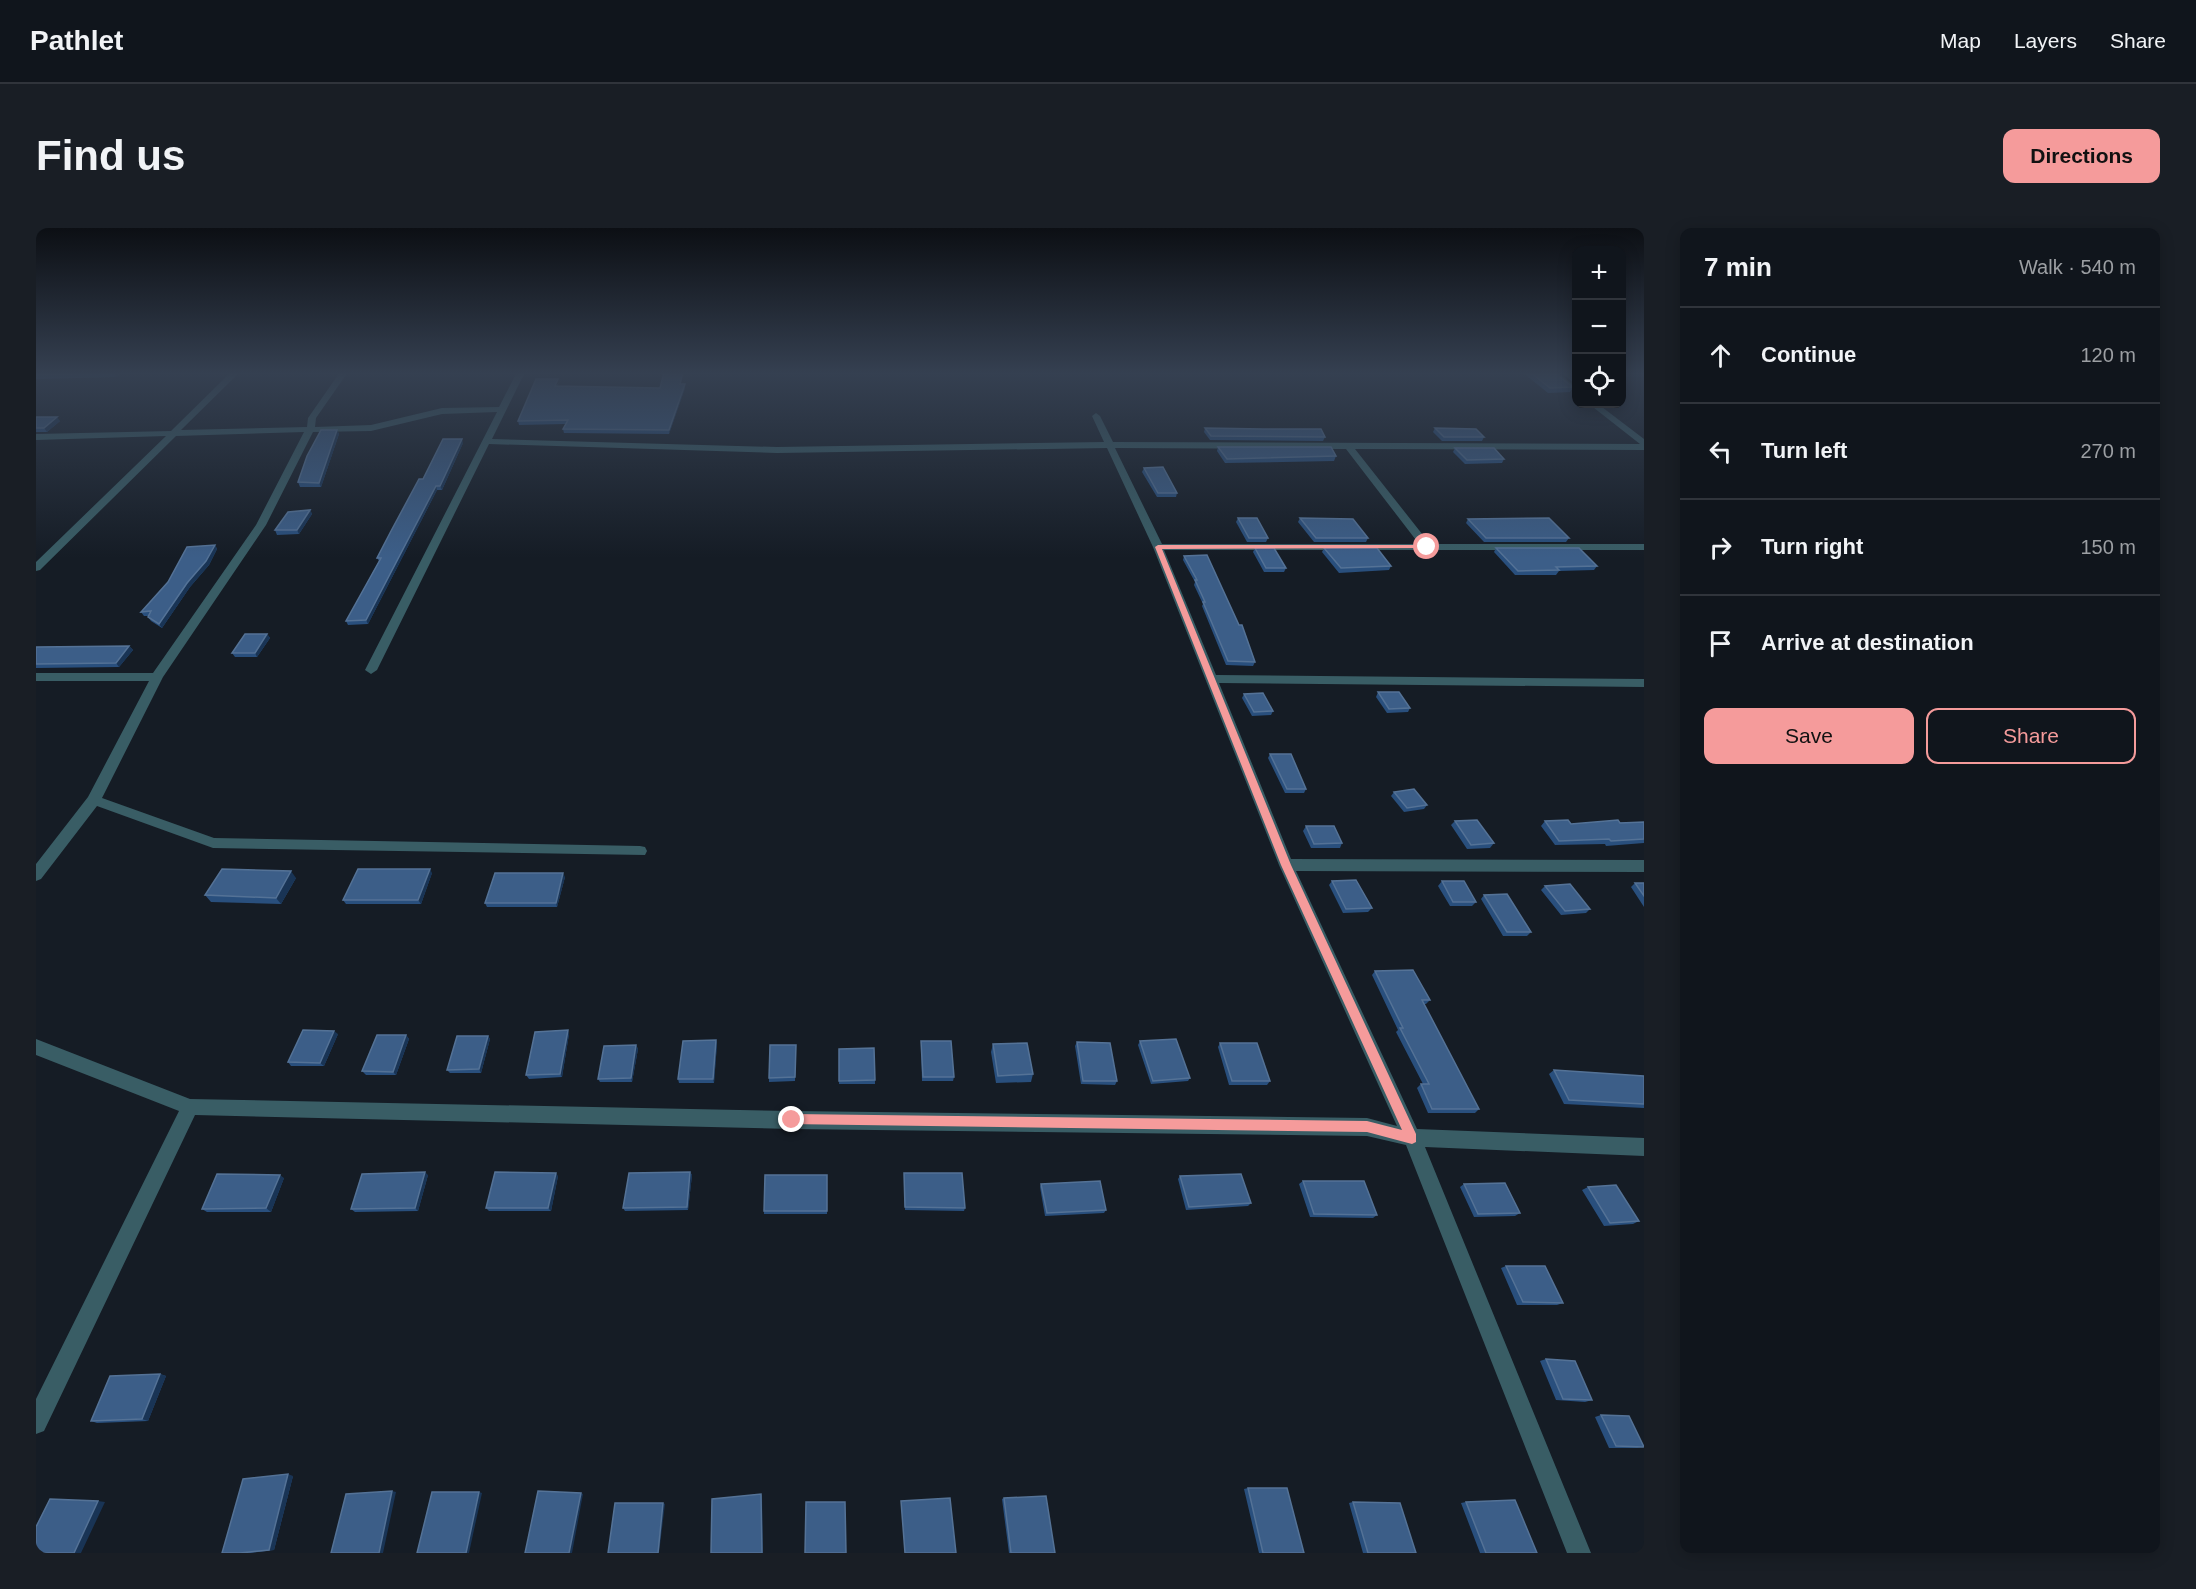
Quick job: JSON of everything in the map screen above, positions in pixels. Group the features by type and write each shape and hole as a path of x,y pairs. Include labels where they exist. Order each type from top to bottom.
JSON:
{"street":[{"path":"36,437 148,434"},
{"path":"36,568 176,434"},
{"path":"36,875 94,800 157,677 261,525 308,434"},
{"path":"371,670 490,434"},
{"path":"1105,434 1158,547 1286,865 1412,1138 1580,1553"},
{"path":"1630,434 1644,445"},
{"path":"486,441 777,450 1111,445 1644,445"},
{"path":"1348,445 1427,547"},
{"path":"1158,547 1644,547"},
{"path":"36,678 157,677"},
{"path":"1213,679 1644,683"},
{"path":"94,800 213,843 640,851"},
{"path":"1286,865 1644,866"},
{"path":"36,1047 190,1107 792,1120 1367,1127 1412,1138 1644,1147"},
{"path":"36,1423 190,1107"}],"building":[{"path":"319,434 336,434 319,483 298,482 307,456"},
{"path":"1209,434 1323,434 1325,437 1211,436"},
{"path":"1441,434 1481,434 1484,437 1444,437"},
{"path":"443,439 462,439 440,486 436,486 366,620 346,621 381,558 377,558 391,531 419,479 423,479"},
{"path":"1218,447 1331,447 1336,456 1227,459"},
{"path":"1455,448 1494,448 1504,459 1467,460"},
{"path":"1163,467 1177,493 1158,493 1144,468"},
{"path":"310,510 297,530 275,530 288,512"},
{"path":"1238,518 1257,518 1268,538 1249,538"},
{"path":"1300,518 1353,519 1368,538 1316,538"},
{"path":"1549,518 1569,538 1486,538 1468,519"},
{"path":"215,545 206,561 187,583 159,624 148,617 151,611 141,612 168,582 187,547"},
{"path":"1255,548 1274,548 1286,568 1266,568"},
{"path":"1324,548 1377,548 1391,566 1341,568"},
{"path":"1496,548 1579,548 1597,566 1518,571"},
{"path":"1207,555 1239,625 1242,625 1255,662 1228,661 1203,602 1205,602 1195,580 1197,580 1184,556"},
{"path":"245,634 267,634 255,653 232,653"},
{"path":"129,646 116,663 36,664 36,647"},
{"path":"1378,692 1399,692 1410,708 1389,709"},
{"path":"1263,693 1273,711 1254,712 1244,694"},
{"path":"1270,754 1291,754 1306,789 1287,789"},
{"path":"1414,789 1427,805 1407,808 1394,792"},
{"path":"1477,820 1494,843 1471,845 1455,821"},
{"path":"1568,820 1571,824 1618,820 1620,823 1644,822 1644,839 1559,841 1545,821"},
{"path":"1306,826 1334,826 1342,843 1314,844"},
{"path":"222,869 291,871 276,898 205,895"},
{"path":"358,869 430,869 418,900 343,900"},
{"path":"495,873 563,873 556,903 485,903"},
{"path":"1356,880 1372,908 1346,909 1332,881"},
{"path":"1442,881 1464,881 1476,902 1453,902"},
{"path":"1635,883 1644,883 1644,896"},
{"path":"1570,884 1590,909 1565,911 1545,886"},
{"path":"1507,894 1531,932 1507,932 1484,895"},
{"path":"1413,970 1430,1000 1422,1000 1479,1109 1432,1109 1421,1084 1429,1084 1400,1028 1403,1028 1375,971"},
{"path":"303,1030 334,1031 320,1063 288,1062"},
{"path":"568,1030 560,1074 526,1075 535,1032"},
{"path":"377,1035 406,1035 393,1072 362,1071"},
{"path":"457,1036 488,1036 479,1069 447,1070"},
{"path":"1176,1039 1190,1078 1153,1081 1140,1041"},
{"path":"716,1040 713,1079 678,1079 683,1041"},
{"path":"921,1041 951,1041 954,1077 923,1077"},
{"path":"1077,1042 1110,1043 1117,1081 1083,1081"},
{"path":"1027,1043 1033,1074 998,1076 993,1044"},
{"path":"1220,1043 1257,1043 1270,1081 1232,1081"},
{"path":"636,1045 631,1078 598,1079 604,1046"},
{"path":"770,1045 796,1045 795,1077 769,1078"},
{"path":"874,1048 875,1080 839,1081 839,1049"},
{"path":"1554,1070 1644,1076 1644,1104 1569,1100"},
{"path":"425,1172 415,1208 351,1209 362,1174"},
{"path":"495,1172 556,1173 548,1208 486,1208"},
{"path":"690,1172 687,1207 623,1208 629,1173"},
{"path":"904,1173 962,1173 965,1208 905,1207"},
{"path":"217,1174 280,1175 266,1208 202,1209"},
{"path":"1241,1174 1251,1203 1189,1207 1180,1176"},
{"path":"765,1175 827,1175 827,1211 764,1211"},
{"path":"1100,1181 1106,1210 1047,1213 1041,1184"},
{"path":"1303,1181 1364,1181 1377,1215 1314,1214"},
{"path":"1505,1183 1520,1213 1478,1214 1464,1184"},
{"path":"1616,1185 1639,1221 1610,1223 1588,1187"},
{"path":"1506,1266 1545,1266 1563,1303 1523,1302"},
{"path":"1546,1359 1575,1361 1592,1400 1563,1399"},
{"path":"160,1374 142,1419 91,1421 110,1376"},
{"path":"1601,1415 1629,1416 1644,1447 1616,1446"},
{"path":"288,1474 269,1550 222,1553 243,1479"},
{"path":"1248,1488 1287,1488 1304,1553 1263,1553"},
{"path":"392,1491 379,1553 331,1553 346,1494"},
{"path":"538,1491 581,1493 569,1553 525,1553"},
{"path":"432,1492 479,1492 466,1553 417,1553"},
{"path":"761,1494 762,1553 711,1553 712,1499"},
{"path":"1046,1496 1055,1553 1011,1553 1004,1498"},
{"path":"950,1498 956,1553 905,1553 901,1501"},
{"path":"50,1499 98,1501 74,1553 36,1553 36,1527"},
{"path":"1515,1500 1537,1553 1486,1553 1466,1502"},
{"path":"806,1502 845,1502 846,1553 805,1553"},
{"path":"1353,1502 1400,1503 1416,1553 1368,1553"},
{"path":"615,1503 663,1503 658,1553 608,1553"}],"route":[{"path":"792,1120 1367,1127 1412,1138 1286,865 1158,547 1427,547"}]}
